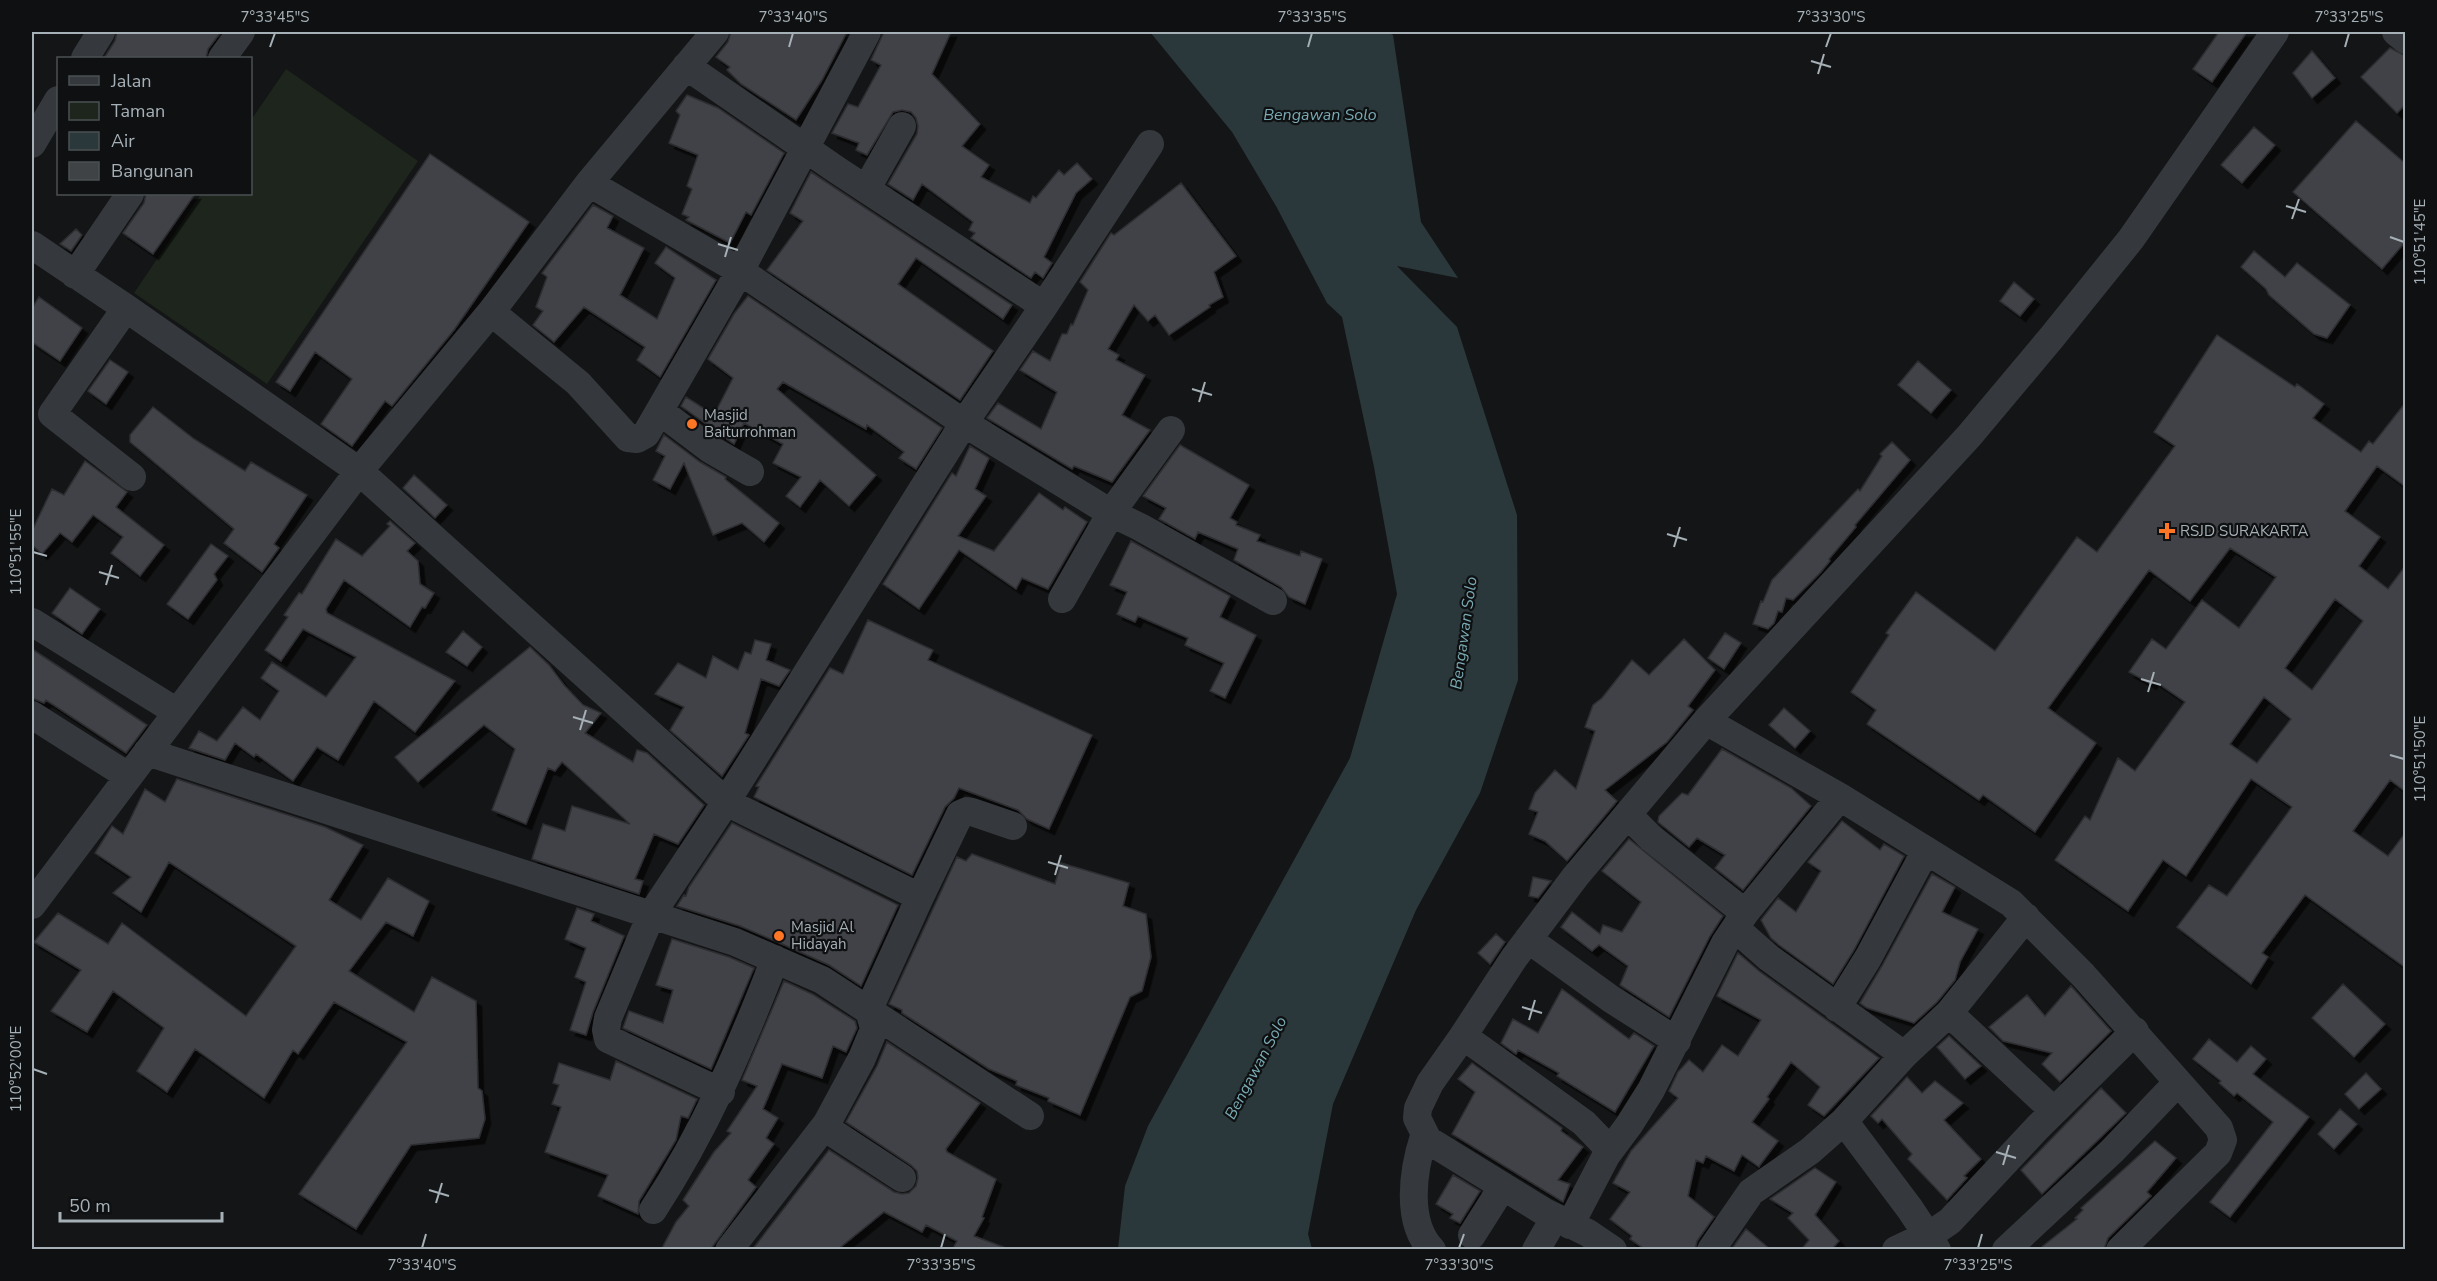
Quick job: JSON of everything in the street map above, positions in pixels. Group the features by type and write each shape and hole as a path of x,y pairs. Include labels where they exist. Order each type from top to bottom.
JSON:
{"street":[{"path":"86,57 101,32"},
{"path":"223,57 241,32"},
{"path":"32,905 358,471 491,312 589,183 715,32"},
{"path":"491,312 578,383 628,438 637,439 646,434 661,412 740,271 867,32"},
{"path":"1432,1250 1424,1241 1419,1229 1416,1210 1417,1165 1424,1136 1417,1118 1422,1097 1496,984 1575,877 1706,721 1969,436 2052,337 2131,239 2275,32"},
{"path":"2396,32 2406,40"},
{"path":"686,66 1044,306"},
{"path":"32,144 57,102"},
{"path":"867,188 902,126"},
{"path":"721,1092 608,1039 606,1030 608,1018 651,915 726,802 964,423 1150,144"},
{"path":"589,183 740,271 964,423 1111,513 1273,601"},
{"path":"75,275 129,195"},
{"path":"32,245 358,471 726,802 920,897"},
{"path":"126,308 42,406 132,477"},
{"path":"661,412 710,449 750,472"},
{"path":"1062,599 1111,513 1171,430"},
{"path":"32,622 177,712"},
{"path":"32,715 128,776"},
{"path":"1706,721 1840,797 2005,899 2026,917 2134,1031 2219,1128 2223,1140 2222,1147 2120,1250"},
{"path":"147,752 735,942 822,980 1030,1116"},
{"path":"1536,1250 1562,1221 1639,1110 1677,1041 1715,960 1740,920 1840,797"},
{"path":"729,1250 824,1127 862,1058 874,1029 869,1009 960,814 967,811 972,812 1013,826"},
{"path":"1628,815 1740,920 1769,958 1904,1055"},
{"path":"1837,1008 1863,966 1926,850"},
{"path":"1711,1250 1750,1192 1810,1151 1844,1121 1904,1055 1949,1012 2026,917"},
{"path":"1528,939 1611,999 1677,1041"},
{"path":"653,1210 676,1175 721,1092 776,959"},
{"path":"1949,1012 2054,1111"},
{"path":"1896,1250 1932,1242 2054,1111 2134,1031"},
{"path":"1463,1036 1584,1123 1610,1150"},
{"path":"2006,1250 2104,1159 2178,1082"},
{"path":"1844,1121 1932,1242"},
{"path":"824,1127 902,1178"},
{"path":"1424,1136 1503,1186 1562,1221 1588,1233 1613,1250"},
{"path":"1472,1235 1503,1186"}],"green space":[{"path":"286,69 418,161 267,384 134,293 200,195 252,195 252,119"}],"water":[{"name":"Bengawan Solo","path":"1150,32 1387,32 1393,35 1421,222 1458,278 1397,266 1457,327 1517,515 1518,680 1480,793 1416,910 1333,1104 1308,1234 1312,1249 1118,1249 1125,1186 1148,1126 1350,758 1397,594 1374,467 1342,317 1327,303 1276,206 1232,132"}],"building":[{"path":"117,32 221,32 208,49 206,57 105,57 115,41"},
{"path":"731,32 847,32 822,80 796,120 741,84 727,70 730,67 716,57 728,42"},
{"path":"884,32 951,32 932,74 980,124 962,146 989,165 981,177 1030,203 1033,196 1036,198 1059,170 1064,175 1077,163 1092,179 1076,193 1044,257 1052,263 1043,278 1035,272 1031,278 971,238 975,233 969,230 973,222 922,184 913,200 888,184 917,134 916,118 911,112 902,110 893,112 867,155 856,150 859,143 832,133 848,104 858,107 881,65 871,60"},
{"path":"2219,32 2247,32 2212,82 2193,69"},
{"path":"2390,48 2406,56 2406,104 2397,113 2361,77"},
{"path":"2312,51 2335,78 2312,98 2293,73"},
{"path":"687,95 718,108 784,153 751,215 746,212 730,243 686,220 689,217 682,214 692,189 687,186 698,155 669,143 680,115 676,111"},
{"path":"2356,121 2406,164 2406,241 2382,269 2293,192"},
{"path":"2254,127 2275,145 2242,183 2221,165"},
{"path":"430,154 529,222 454,330 392,406 385,401 352,446 321,424 352,379 315,352 290,391 276,382"},
{"path":"811,172 1012,305 1003,319 916,258 898,284 993,351 960,400 767,270 803,221 790,213"},
{"path":"1181,183 1236,256 1214,272 1223,297 1209,305 1210,307 1169,335 1155,315 1148,321 1134,305 1108,349 1119,355 1116,360 1145,375 1122,415 1150,430 1112,482 1074,466 1072,469 987,418 998,403 1041,429 1057,392 1020,370 1033,351 1050,361 1062,334 1067,334 1071,324 1073,325 1088,290 1080,282 1111,233 1114,235"},
{"path":"146,195 194,195 153,254 123,233 144,203"},
{"path":"593,205 613,216 607,228 644,248 620,295 657,319 675,278 655,263 666,247 716,280 660,377 637,360 645,347 584,307 554,342 533,325 543,311 536,307 547,277 542,273"},
{"path":"76,229 82,235 71,251 60,244"},
{"path":"2254,251 2285,277 2297,263 2350,305 2327,338 2314,334 2241,267"},
{"path":"2014,282 2034,299 2020,316 2000,301"},
{"path":"748,296 942,428 916,469 899,458 904,452 867,425 866,429 783,382 777,389 876,475 849,506 820,480 800,507 786,496 801,477 773,463 783,444 744,423 734,444 681,406 686,397 714,415 733,378 708,359 734,314"},
{"path":"39,297 82,328 60,361 32,342 32,308"},
{"path":"2217,335 2295,387 2297,384 2324,404 2313,418 2361,452 2369,441 2373,444 2406,402 2406,487 2377,466 2345,511 2380,537 2359,566 2388,589 2406,565 2406,792 2390,780 2353,831 2388,856 2406,832 2406,968 2305,895 2262,953 2268,957 2251,984 2177,927 2209,885 2227,896 2292,807 2251,779 2186,876 2163,860 2128,911 2055,860 2085,816 2090,820 2118,758 2135,771 2185,702 2153,680 2151,684 2129,672 2152,639 2166,649 2202,600 2239,628 2276,577 2230,548 2190,601 2149,570 2048,708 2096,743 2035,832 1983,795 1979,800 1867,724 1876,710 1851,692 1889,635 1886,633 1916,592 1995,651 2077,537 2097,552 2175,446 2154,432","holes":["2335,599 2363,621 2312,690 2285,668","2264,697 2291,719 2257,763 2230,744"]},
{"path":"110,360 128,372 106,404 88,391"},
{"path":"1918,361 1951,390 1931,413 1898,385"},
{"path":"153,407 194,439 245,471 251,462 307,495 274,544 279,548 262,572 224,543 234,529 130,442 130,435"},
{"path":"664,435 700,462 726,477 725,479 779,523 764,542 742,523 713,535 684,463 670,489 653,480 665,456 656,451"},
{"path":"1892,442 1910,460 1855,525 1856,527 1820,573 1793,600 1786,598 1782,612 1778,611 1774,623 1768,629 1753,624 1772,580 1858,489 1860,491 1882,456 1880,454"},
{"path":"1180,445 1249,485 1230,518 1237,522 1236,525 1260,535 1257,541 1300,556 1301,551 1322,559 1305,604 1289,597 1281,587 1234,560 1238,549 1198,532 1195,539 1159,519 1166,508 1143,496"},
{"path":"970,446 989,458 975,489 986,496 958,536 994,551 1039,493 1063,510 1065,507 1087,522 1048,589 1022,578 1016,589 959,550 919,609 883,584 952,473 956,476"},
{"path":"85,461 127,492 116,507 164,545 140,576 111,553 123,537 93,515 72,542 60,533 42,554 32,545 32,531 52,489 64,495"},
{"path":"414,475 447,505 435,518 403,488"},
{"path":"390,521 415,543 407,551 418,561 420,584 434,593 425,608 422,607 410,627 344,580 326,609 327,613 455,681 415,732 374,701 338,760 317,747 293,781 256,754 254,757 235,743 225,760 189,748 199,731 217,741 243,707 260,720 279,691 261,678 272,662 326,697 356,657 303,629 281,661 265,650 288,617 284,615 299,593 302,594 336,539 362,556 390,526 387,524"},
{"path":"1131,541 1230,596 1220,617 1256,635 1225,698 1210,691 1224,663 1185,645 1188,638 1138,616 1135,622 1117,614 1127,592 1110,585"},
{"path":"211,544 228,556 214,574 217,580 188,619 167,604"},
{"path":"70,588 100,609 82,634 52,613"},
{"path":"868,620 933,650 928,660 1092,735 1049,829 1027,819 1018,810 959,788 954,798 945,807 912,875 754,797 759,787 756,786 830,668 843,674"},
{"path":"463,631 482,647 467,666 446,652"},
{"path":"1725,633 1741,643 1724,669 1708,658"},
{"path":"1684,639 1715,670 1688,706 1693,710 1667,742 1605,790 1617,801 1567,861 1545,841 1529,834 1538,812 1529,809 1535,793 1555,770 1576,789 1595,731 1585,727 1593,705 1602,698 1632,660 1649,675"},
{"path":"755,640 771,644 766,660 790,670 779,686 761,679 745,733 749,735 722,776 670,730 684,707 655,694 678,663 706,678 713,656 738,670 745,652 751,654"},
{"path":"530,647 549,665 583,705 601,713 585,733 633,762 637,750 647,753 704,805 678,844 654,834 635,879 643,881 639,894 532,859 543,824 565,831 572,806 630,824 562,762 555,771 548,768 526,824 492,810 515,749 484,725 418,782 395,757"},
{"path":"32,649 147,725 126,753 46,700 44,703 32,698"},
{"path":"1784,708 1810,731 1795,748 1769,725"},
{"path":"1722,749 1791,788 1811,806 1743,890 1715,868 1725,855 1697,838 1689,847 1658,822 1659,816 1682,793 1688,795"},
{"path":"177,779 325,827 363,845 329,900 361,920 388,878 429,901 413,936 386,922 349,971 414,1012 432,977 476,1001 478,1088 482,1091 485,1119 479,1138 411,1145 356,1229 299,1194 407,1042 334,1002 298,1054 293,1050 264,1098 195,1049 167,1092 137,1071 164,1028 113,991 87,1032 51,1011 81,970 34,942 58,913 108,944 122,923 246,1016 296,946 169,862 141,912 113,893 131,877 95,853 112,826 123,834 145,789 165,802"},
{"path":"1842,821 1880,850 1884,844 1904,856 1854,950 1833,984 1771,938 1761,920 1778,898 1796,912 1821,871 1808,862"},
{"path":"732,823 898,905 861,986 829,965 782,944 740,926 677,906 684,895 686,896 689,887"},
{"path":"1629,839 1723,916 1710,936 1669,1017 1620,985 1628,966 1599,945 1592,951 1561,927 1572,912 1600,934 1603,925 1622,932 1641,902 1602,871"},
{"path":"972,854 1055,884 1061,863 1129,883 1123,906 1146,914 1151,957 1142,991 1130,997 1080,1115 1048,1101 1049,1098 1016,1085 1017,1081 989,1069 902,1013 902,1010 889,1004 957,857 966,861"},
{"path":"1932,874 1955,887 1942,912 1978,929 1960,962 1955,980 1937,1002 1914,1023 1867,1008 1860,1003"},
{"path":"1533,877 1551,881 1538,898 1529,896"},
{"path":"577,908 594,914 591,921 624,936 586,1035 570,1030 586,982 575,977 586,948 565,939"},
{"path":"1496,934 1505,942 1490,964 1478,953"},
{"path":"672,939 729,957 754,968 711,1069 623,1028 629,1011 663,1023 673,990 656,985"},
{"path":"1738,953 1759,971 1879,1058 1824,1116 1808,1105 1820,1087 1791,1062 1752,1122 1778,1141 1759,1167 1742,1155 1734,1171 1706,1156 1703,1163 1696,1160 1688,1196 1714,1217 1697,1241 1695,1250 1646,1250 1630,1239 1632,1236 1610,1219 1630,1192 1613,1183 1631,1151 1678,1098 1669,1091 1678,1072 1689,1060 1703,1072 1722,1045 1738,1056 1761,1020 1717,996"},
{"path":"784,981 814,995 855,1021 857,1028 846,1052 833,1046 822,1078 782,1064 763,1109 778,1118 766,1138 774,1144 748,1180 756,1187 710,1250 661,1250 676,1222 689,1206 683,1200 714,1152 731,1133 727,1131 757,1086 742,1080"},
{"path":"2343,984 2385,1024 2354,1057 2312,1018"},
{"path":"2071,986 2111,1031 2060,1082 2042,1064 2052,1053 2003,1041 1989,1027 2027,995 2045,1016"},
{"path":"1562,989 1629,1039 1634,1033 1654,1046 1615,1112 1557,1076 1559,1073 1518,1050 1516,1054 1501,1043 1513,1019 1538,1033"},
{"path":"1949,1036 1981,1066 1965,1079 1937,1047"},
{"path":"2209,1039 2237,1062 2251,1046 2266,1059 2253,1074 2309,1117 2230,1217 2210,1202 2273,1122 2237,1093 2234,1096 2219,1083 2221,1081 2193,1059"},
{"path":"887,1042 980,1103 946,1149 947,1152 996,1179 982,1217 984,1218 974,1236 1006,1248 1006,1250 952,1250 957,1241 926,1225 922,1232 884,1212 837,1250 752,1250 829,1150 894,1192 909,1193 916,1186 917,1171 911,1165 846,1122 877,1066"},
{"path":"616,1061 697,1099 688,1118 681,1116 676,1140 639,1201 638,1214 598,1196 608,1175 545,1152 561,1107 552,1104 559,1085 553,1083 559,1063 610,1080"},
{"path":"1472,1063 1562,1128 1561,1131 1583,1147 1558,1180 1570,1184 1563,1202 1452,1134 1475,1092 1458,1079"},
{"path":"2366,1073 2381,1089 2359,1109 2345,1094"},
{"path":"1907,1077 1922,1093 1935,1081 1963,1103 1944,1120 1981,1159 1964,1176 1967,1178 1947,1200 1908,1159 1912,1154 1882,1119 1878,1123 1871,1116"},
{"path":"2101,1088 2126,1113 2042,1194 2021,1170"},
{"path":"2340,1109 2357,1124 2334,1149 2318,1134"},
{"path":"2155,1141 2176,1158 2147,1192 2151,1196 2108,1238 2104,1249 2038,1250 2077,1219 2075,1218 2083,1210 2081,1208"},
{"path":"1815,1168 1836,1182 1815,1215 1839,1241 1831,1250 1801,1250 1809,1240 1788,1218 1793,1213 1770,1199"},
{"path":"1453,1175 1480,1191 1460,1223 1450,1218 1453,1214 1436,1204"},
{"path":"1746,1229 1771,1250 1731,1250"}],"place":[{"name":"Masjid Baiturrohman","path":"692,424"},
{"name":"RSJD SURAKARTA","path":"2167,531"},
{"name":"Masjid Al Hidayah","path":"779,936"}]}
